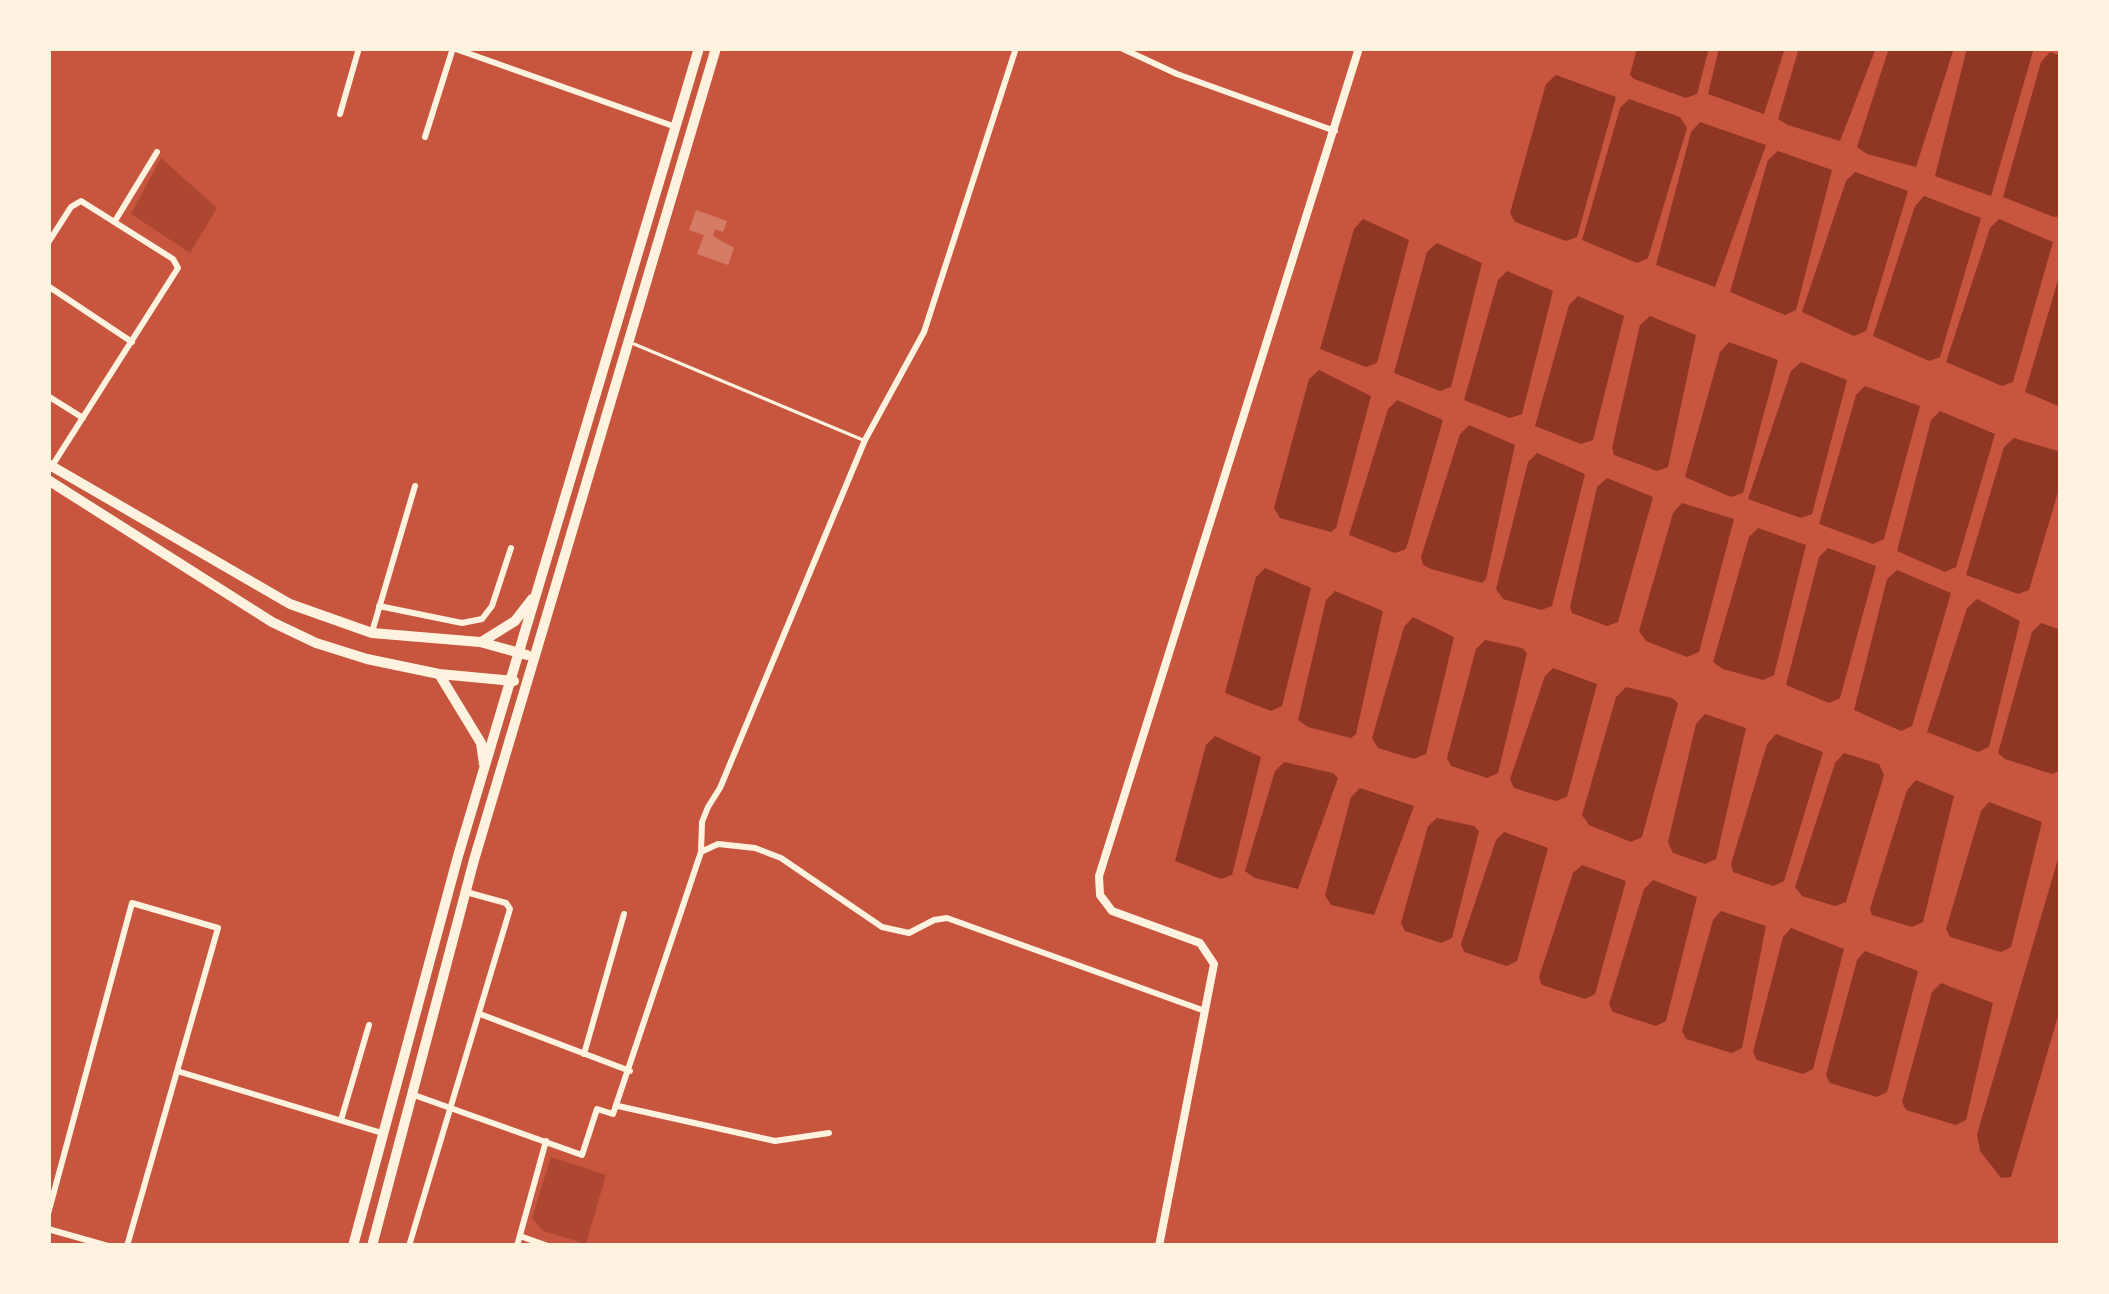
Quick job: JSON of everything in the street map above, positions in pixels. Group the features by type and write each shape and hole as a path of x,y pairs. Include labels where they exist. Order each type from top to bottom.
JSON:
{"highway":[{"path":"352,1246 485,768 699,48"},
{"path":"372,1246 466,892 716,48"},
{"path":"50,465 290,604 372,633 537,652"},
{"path":"48,480 294,634 339,652 439,674 510,687 529,684"},
{"path":"480,642 515,621 542,581"},
{"path":"439,674 481,743 485,768"}],"street":[{"path":"340,114 358,48"},
{"path":"425,137 453,48 676,127"},
{"path":"414,1095 582,1155 598,1108 614,1114 701,852 702,822 865,440 924,332 1016,48"},
{"path":"1121,48 1177,74 1335,131"},
{"path":"1159,1246 1214,972 1207,949 1112,910 1100,895 1099,876 1359,48"},
{"path":"115,220 157,152"},
{"path":"48,243 70,206 81,201 173,259 176,272 50,465"},
{"path":"48,286 132,342"},
{"path":"48,396 83,418"},
{"path":"372,633 415,485"},
{"path":"379,606 462,622 482,619 492,606 511,548"},
{"path":"701,852 718,844 755,848 781,858 882,927 910,933 947,918 1205,1011"},
{"path":"409,1246 510,909 506,903 466,892"},
{"path":"48,1214 132,904 218,928 128,1246"},
{"path":"584,1054 624,914"},
{"path":"480,1014 630,1071"},
{"path":"341,1120 369,1025"},
{"path":"177,1071 382,1132"},
{"path":"618,1106 775,1141 829,1133"},
{"path":"517,1246 546,1142"},
{"path":"48,1229 108,1246"},
{"path":"520,1236 548,1246"}],"lane":[{"path":"630,342 865,440"}],"shaded area":[{"path":"1637,48 1709,48 1697,94 1686,98 1634,79 1630,75"},
{"path":"1719,48 1785,48 1764,114 1708,94"},
{"path":"1799,48 1876,48 1840,141 1778,119"},
{"path":"1889,48 1954,48 1916,167 1857,147"},
{"path":"1967,48 2034,48 1991,196 1935,176"},
{"path":"2050,52 2061,56 2061,216 2054,217 2003,197 2041,62"},
{"path":"1556,75 1616,97 1577,237 1566,241 1515,222 1510,213 1546,84"},
{"path":"1629,99 1680,117 1687,128 1648,258 1637,263 1582,240 1620,108"},
{"path":"1700,122 1766,145 1715,287 1656,265 1691,132"},
{"path":"1778,151 1832,170 1796,310 1785,315 1730,292 1768,160"},
{"path":"161,158 217,208 190,253 131,214"},
{"path":"1855,172 1908,191 1866,331 1854,336 1802,312 1846,181"},
{"path":"1924,196 1981,218 1940,357 1929,361 1873,336 1915,206"},
{"path":"1363,219 1409,240 1377,363 1366,367 1320,349 1354,229"},
{"path":"1999,219 2053,242 2013,382 2002,386 1946,362 1990,228"},
{"path":"1437,243 1482,263 1451,387 1440,391 1394,373 1427,252"},
{"path":"2061,270 2061,407 2025,392"},
{"path":"1507,271 1553,291 1522,414 1510,418 1464,400 1498,280"},
{"path":"1578,296 1624,316 1593,440 1581,444 1535,426 1569,305"},
{"path":"1650,316 1696,335 1668,467 1657,471 1614,455 1612,448 1640,325"},
{"path":"1729,342 1778,360 1743,493 1731,497 1685,477 1720,352"},
{"path":"1801,362 1847,380 1812,514 1801,518 1748,499 1791,371"},
{"path":"1319,370 1371,396 1336,528 1331,532 1280,518 1274,508 1309,379"},
{"path":"1865,386 1920,406 1884,539 1873,544 1819,524 1856,395"},
{"path":"1397,400 1443,420 1406,549 1395,553 1349,535 1388,409"},
{"path":"1940,411 1995,434 1956,567 1945,572 1897,551 1931,420"},
{"path":"1469,425 1515,445 1482,583 1431,569 1421,557 1460,434"},
{"path":"2014,438 2061,452 2061,482 2029,590 2018,594 1966,575 2004,447"},
{"path":"1537,453 1585,474 1552,606 1541,610 1503,599 1496,589 1528,462"},
{"path":"1607,478 1653,497 1618,622 1607,626 1572,613 1570,607 1597,487"},
{"path":"1682,503 1734,519 1699,652 1687,657 1646,641 1639,631 1673,513"},
{"path":"1758,528 1806,545 1774,675 1763,680 1713,662 1749,537"},
{"path":"1828,548 1876,566 1840,698 1829,703 1786,685 1819,557"},
{"path":"1265,568 1311,588 1282,706 1271,711 1225,693 1256,577"},
{"path":"1897,570 1951,593 1912,726 1901,731 1854,710 1887,579"},
{"path":"1335,591 1383,611 1356,734 1351,738 1298,720 1326,600"},
{"path":"1977,599 2020,621 1989,747 1978,752 1927,732 1967,608"},
{"path":"1413,617 1454,637 1426,754 1414,759 1378,748 1372,738 1404,627"},
{"path":"2041,623 2061,630 2061,770 2052,774 1998,753 2032,632"},
{"path":"1485,640 1527,653 1498,773 1487,778 1451,766 1447,758 1476,649"},
{"path":"1553,668 1597,684 1567,797 1556,801 1514,788 1510,779 1545,676"},
{"path":"1626,687 1678,703 1642,837 1631,842 1589,825 1582,815 1616,697"},
{"path":"1705,714 1746,728 1716,859 1705,864 1673,853 1668,842 1696,724"},
{"path":"1776,734 1823,752 1784,881 1773,886 1733,872 1731,864 1767,744"},
{"path":"1215,736 1261,757 1232,875 1221,879 1175,861 1206,745"},
{"path":"1844,753 1879,764 1884,775 1846,902 1835,906 1802,896 1795,887 1835,763"},
{"path":"1284,762 1338,778 1298,889 1245,871 1275,771"},
{"path":"1916,780 1954,796 1923,922 1912,927 1872,915 1870,909 1907,790"},
{"path":"1360,788 1414,806 1374,915 1331,905 1325,895 1351,797"},
{"path":"1989,802 2042,822 2011,947 2001,952 1950,937 1946,929 1981,811"},
{"path":"1437,818 1479,831 1452,938 1441,943 1405,931 1401,923 1428,826"},
{"path":"1504,832 1548,848 1517,961 1507,966 1464,952 1461,944 1496,840"},
{"path":"2061,849 2061,1006 2011,1177 2001,1178 1980,1151 1977,1134"},
{"path":"1582,865 1626,881 1595,994 1585,999 1542,985 1539,977 1573,873"},
{"path":"1653,880 1697,897 1666,1021 1656,1026 1613,1012 1609,1004 1644,889"},
{"path":"1721,911 1766,926 1742,1048 1732,1053 1686,1039 1682,1031 1713,920"},
{"path":"1791,928 1844,949 1813,1069 1803,1074 1757,1060 1753,1052 1783,937"},
{"path":"1865,951 1918,971 1887,1092 1877,1097 1830,1083 1826,1075 1857,960"},
{"path":"1941,983 1993,1003 1966,1120 1956,1125 1906,1110 1902,1102 1932,992"},
{"path":"551,1157 606,1175 586,1244 543,1231 532,1218"}],"building":[{"path":"696,210 727,221 723,232 715,229 713,236 734,248 728,265 697,254 704,235 689,230"}]}
